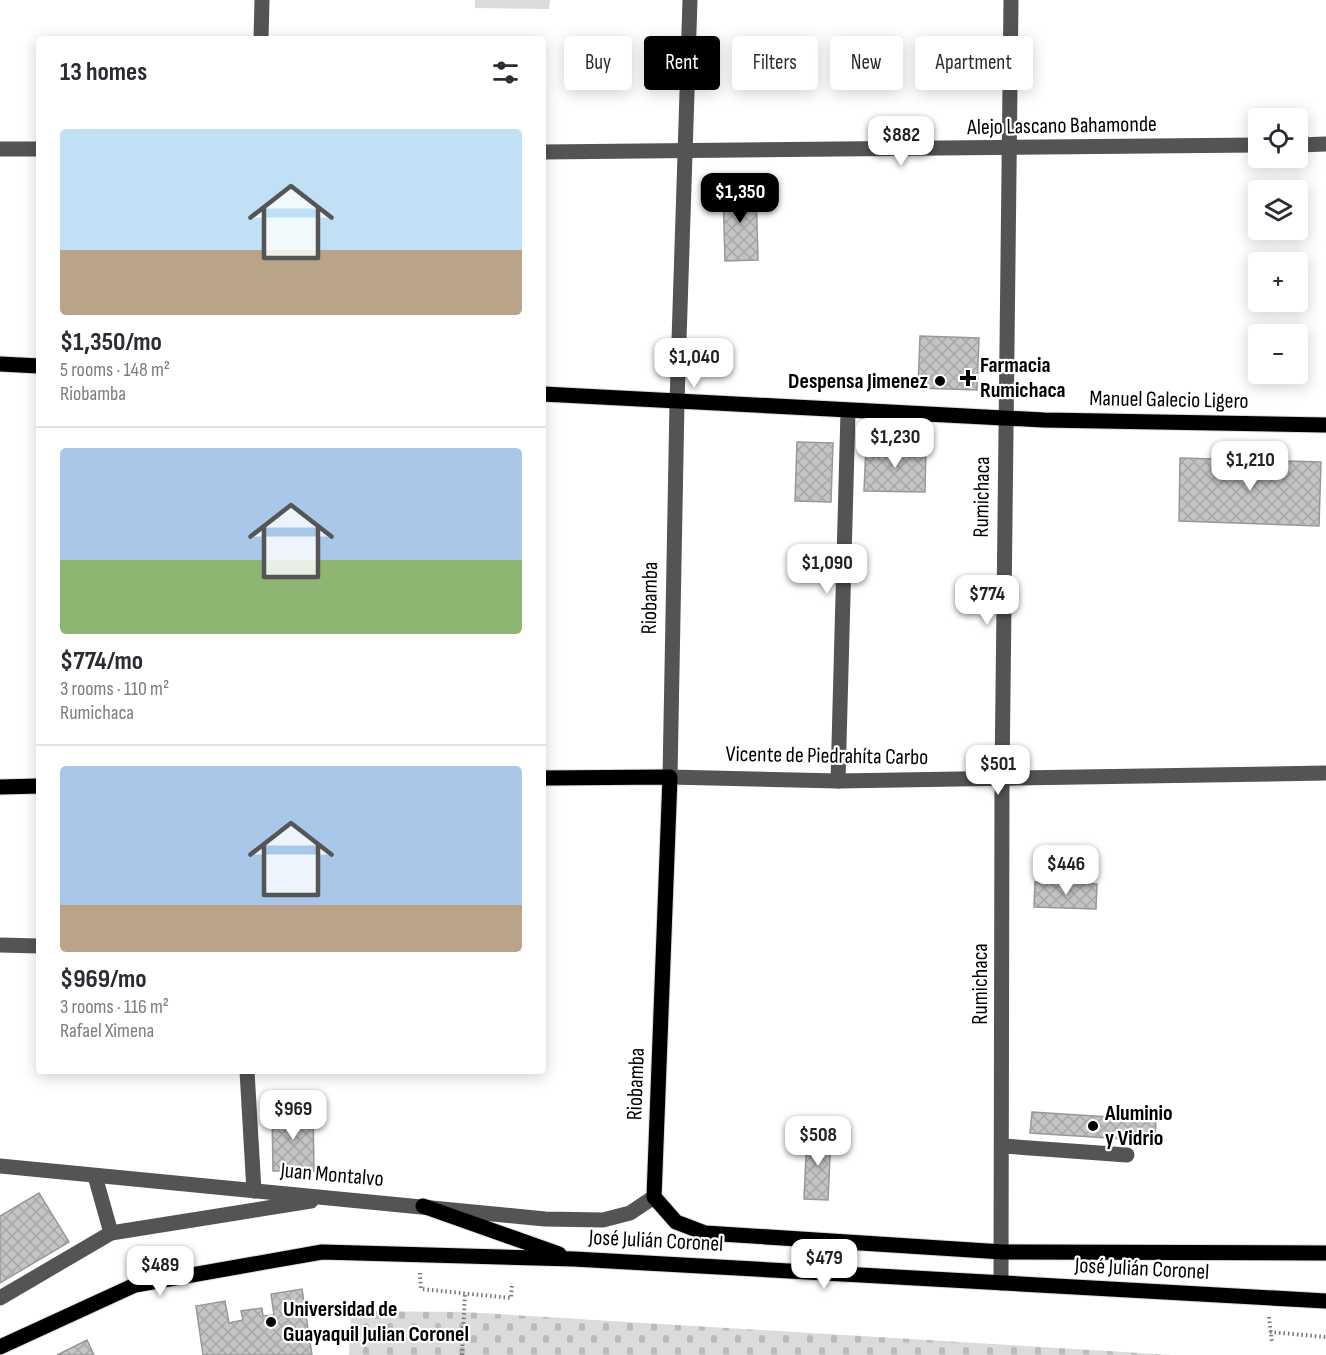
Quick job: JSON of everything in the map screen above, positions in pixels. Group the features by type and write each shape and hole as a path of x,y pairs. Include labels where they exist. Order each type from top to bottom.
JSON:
{"main road":[{"path":"0,364 36,366"},
{"name":"Manuel Galecio Ligero","path":"546,394 1006,419 1326,425"},
{"name":"Vicente de Piedrahíta Carbo","path":"546,778 670,777"},
{"name":"Riobamba","path":"654,1197 670,777"},
{"path":"0,787 36,786"},
{"name":"José Julián Coronel","path":"654,1197 676,1222 705,1233 1003,1252 1326,1253"},
{"path":"423,1206 574,1259"},
{"name":"José Julián Coronel","path":"0,1347 135,1285 322,1252 574,1259 1321,1302"}],"street":[{"path":"261,36 262,0"},
{"name":"Riobamba","path":"670,777 677,402 690,0"},
{"name":"Rumichaca","path":"1001,1283 1003,1252 1002,779 1011,0"},
{"path":"1308,145 1326,144"},
{"name":"Alejo Lascano Bahamonde","path":"546,152 684,153 1248,146"},
{"path":"0,149 36,149"},
{"path":"838,781 848,411"},
{"name":"Vicente de Piedrahíta Carbo","path":"670,777 838,781 1326,773"},
{"path":"0,945 36,946"},
{"path":"247,1074 254,1191"},
{"path":"1002,1146 1127,1155"},
{"name":"Juan Montalvo","path":"0,1166 545,1219 603,1220 630,1213 654,1197"},
{"path":"95,1176 111,1233"},
{"path":"0,1298 111,1233 335,1198"}],"path":[{"path":"420,1272 421,1290 511,1298 512,1283"},
{"path":"462,1355 465,1293"},
{"path":"1270,1332 1326,1337"}],"green space":[{"path":"475,0 550,0 549,9 475,8"},
{"path":"351,1311 463,1312 1173,1355 349,1355"}],"building":[{"path":"756,188 758,260 725,261 723,189"},
{"path":"920,336 979,338 977,390 918,388"},
{"path":"797,442 833,443 831,502 795,501"},
{"path":"866,446 926,447 925,492 864,491"},
{"path":"1180,458 1321,462 1319,526 1179,521"},
{"path":"1035,882 1097,884 1096,909 1034,907"},
{"path":"313,1110 314,1171 273,1171 272,1111"},
{"name":"Aluminio y Vidrio","path":"1032,1112 1156,1120 1155,1141 1030,1133"},
{"path":"807,1134 831,1135 828,1200 804,1199"},
{"path":"39,1193 69,1242 0,1283 0,1216"},
{"name":"Universidad de Guayaquil Julian Coronel","path":"302,1289 312,1355 203,1355 196,1306 225,1301 229,1323 243,1320 241,1311 262,1308 263,1316 274,1315 271,1294"},
{"path":"87,1340 94,1355 57,1355"}],"place":[{"name":"Farmacia Rumichaca","path":"968,378"},
{"name":"Despensa Jimenez","path":"940,381"},
{"name":"Aluminio y Vidrio","path":"1093,1126"},
{"name":"Universidad de Guayaquil Julian Coronel","path":"271,1322"}]}
